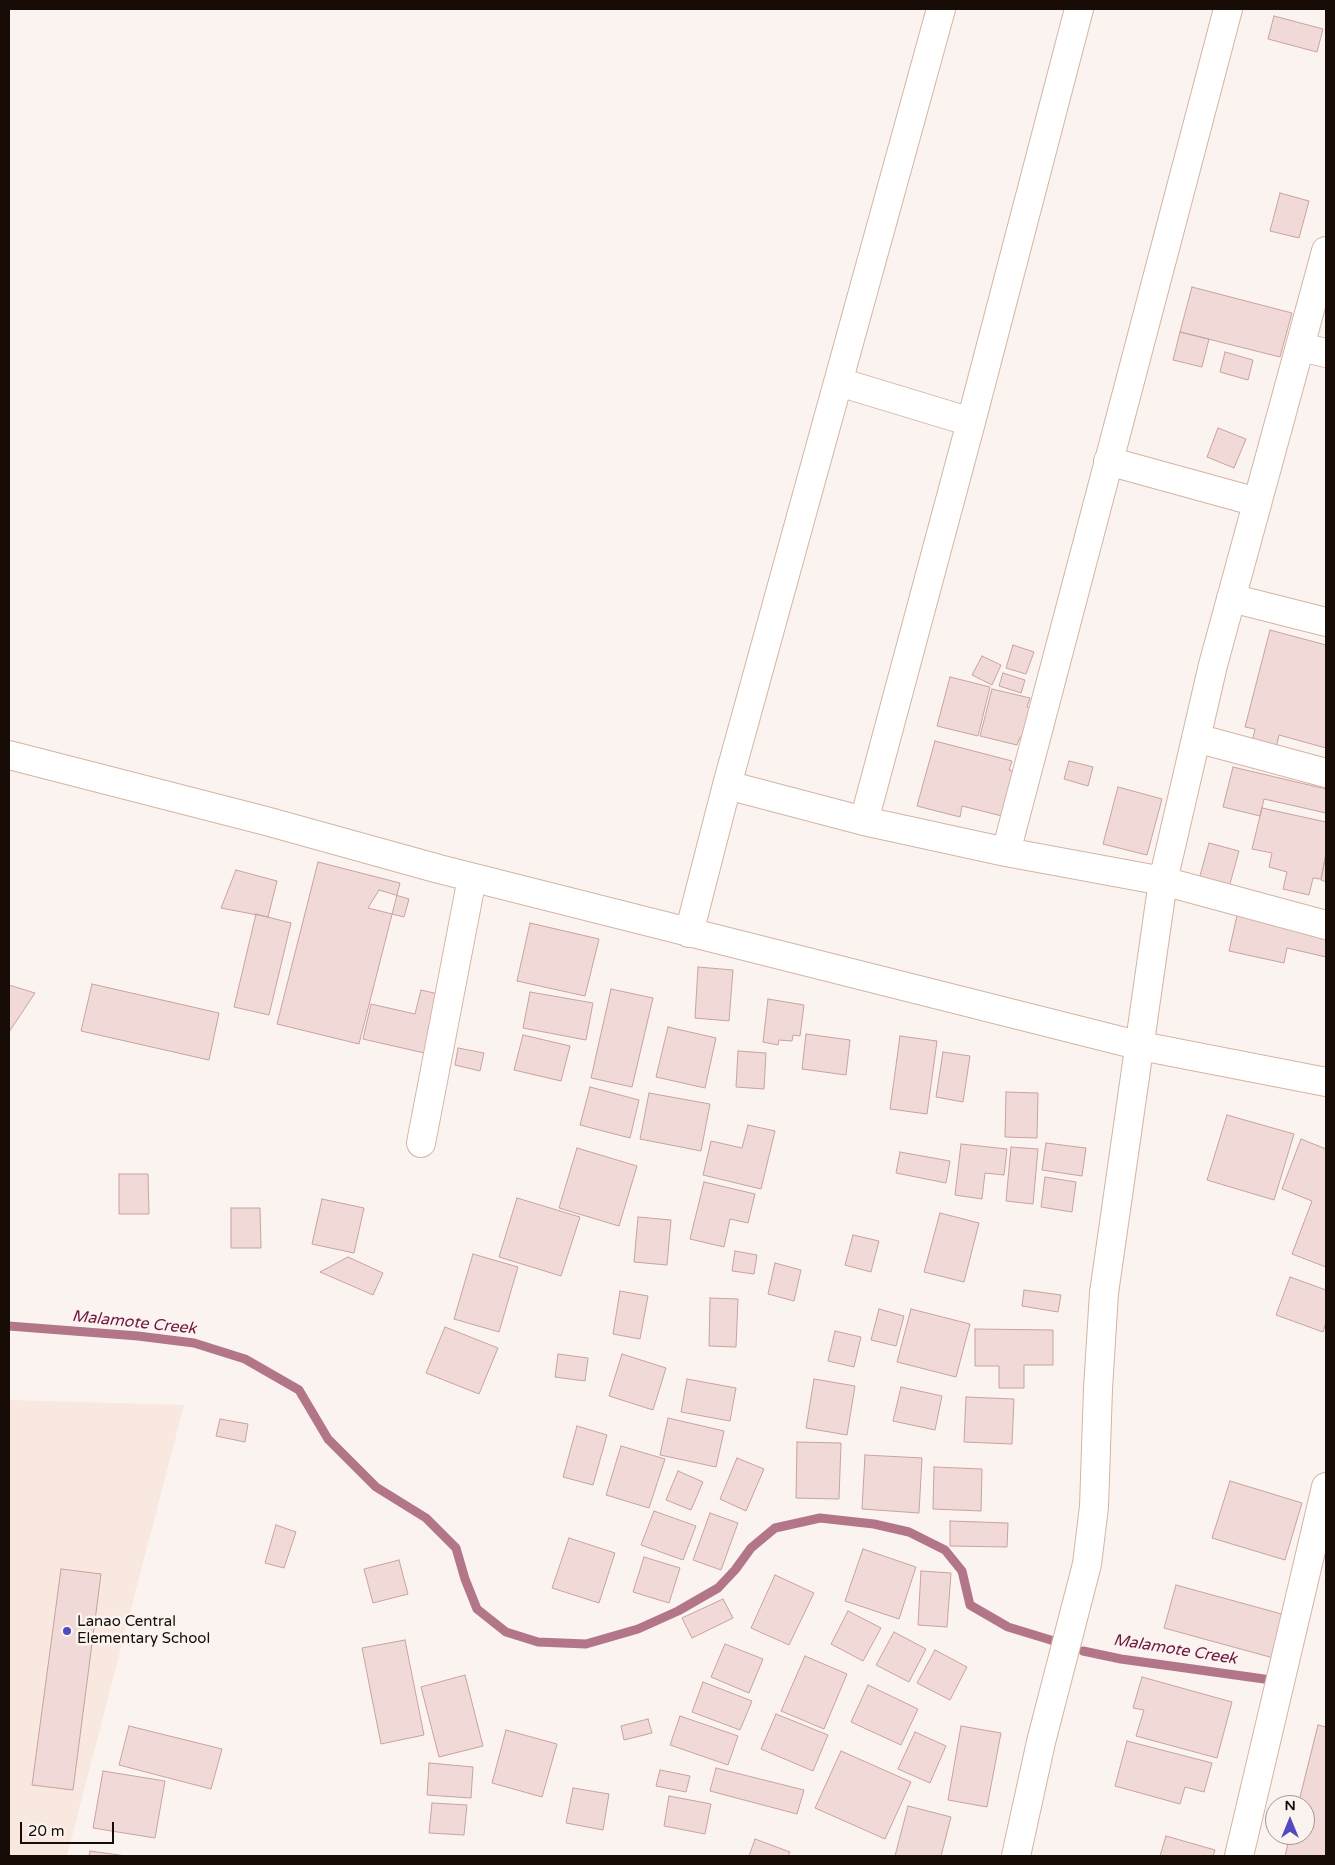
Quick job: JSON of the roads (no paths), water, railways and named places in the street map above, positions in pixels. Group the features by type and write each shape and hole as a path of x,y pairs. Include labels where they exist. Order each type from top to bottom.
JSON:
{"street":[{"path":"688,933 941,9"},
{"path":"864,821 972,422 1079,9"},
{"path":"1006,852 1228,9"},
{"path":"1016,1856 1041,1742 1087,1564 1094,1507 1098,1389 1104,1293 1141,1046 1163,881 1231,598 1326,251"},
{"path":"1300,347 1326,352"},
{"path":"838,382 972,422"},
{"path":"1108,461 1258,502"},
{"path":"1231,598 1326,622"},
{"path":"1196,738 1326,773"},
{"path":"9,755 266,821 472,878 1141,1046 1326,1082"},
{"path":"727,785 864,821 1006,852 1163,881 1326,925"},
{"path":"421,1143 472,878"},
{"path":"1240,1856 1326,1487"}],"waterway":[{"name":"Malamote Creek","path":"9,1326 138,1336 194,1343 245,1359 299,1390 328,1439 376,1487 426,1518 456,1548 465,1579 477,1609 506,1632 538,1642 586,1644 638,1629 678,1611 718,1588 735,1570 751,1548 775,1528 820,1518 874,1524 909,1532 945,1550 962,1571 970,1605 1008,1627 1054,1641"},
{"name":"Malamote Creek","path":"1083,1651 1121,1659 1264,1679"}],"place":[{"name":"Lanao Central Elementary School","path":"67,1631"}]}
